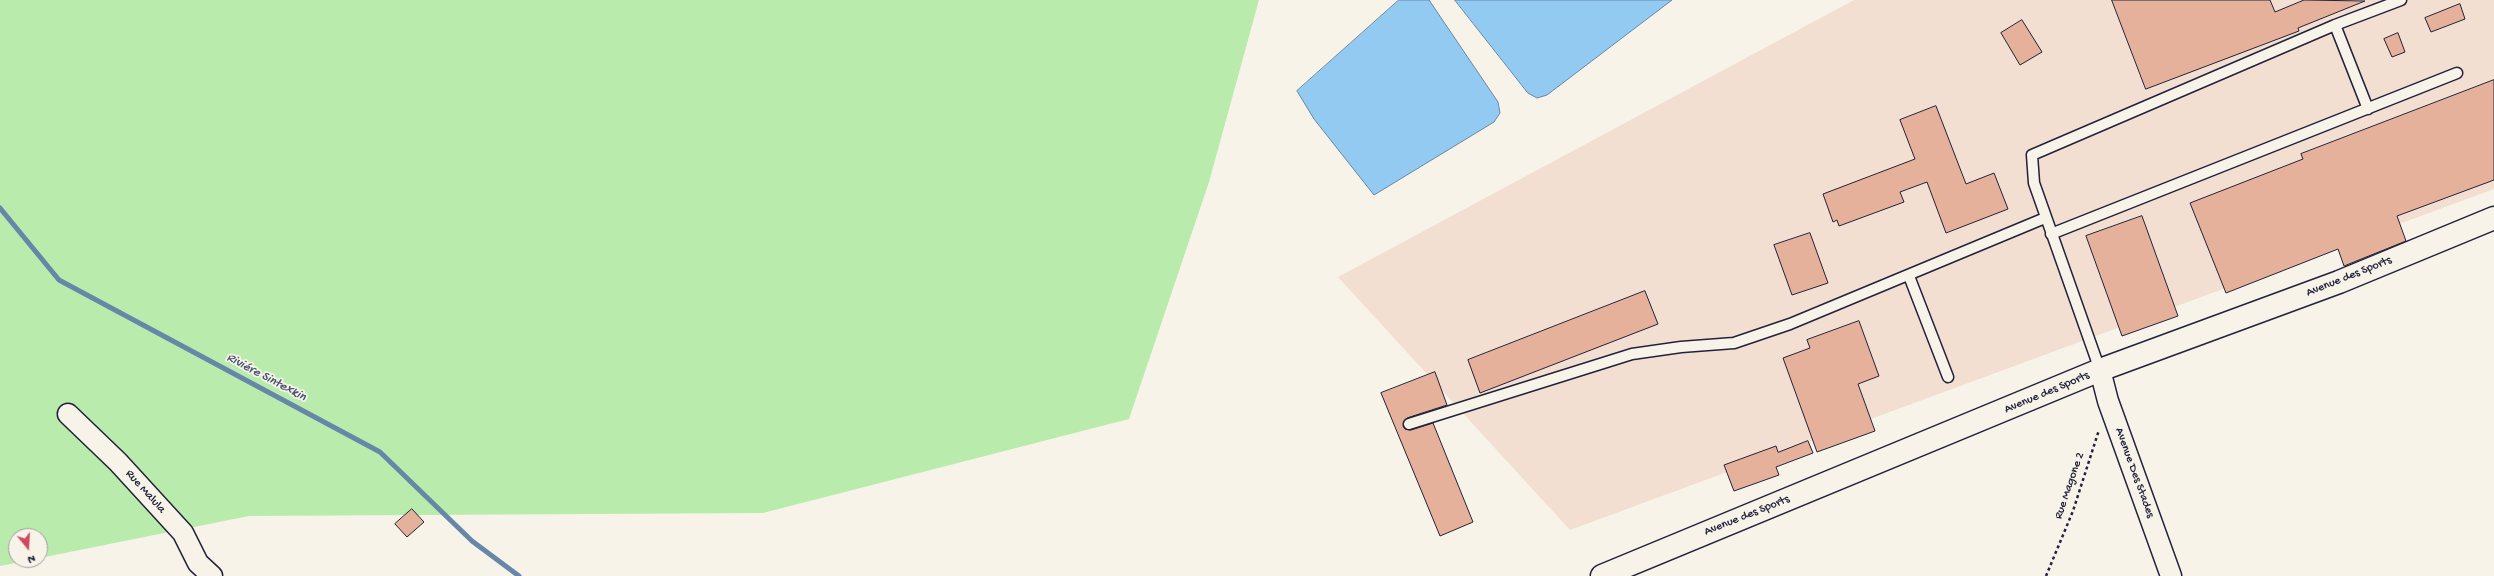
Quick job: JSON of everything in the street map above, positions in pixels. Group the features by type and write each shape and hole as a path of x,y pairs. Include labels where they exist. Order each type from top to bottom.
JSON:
{"street":[{"name":"Avenue des Sports","path":"1602,576 2100,370 2339,282 2494,218"},
{"name":"Avenue Des Stades","path":"2100,370 2108,402 2172,576"},
{"name":"Rue Malula","path":"68,414 118,462 183,533 198,563 212,576"}],"lane":[{"path":"2100,370 2045,218 2034,183 2032,155 2335,25 2401,0"},
{"path":"2335,25 2368,109"},
{"path":"2051,234 2457,73"},
{"path":"1409,424 1632,354 1681,347 1734,343 1790,324 1909,276 2045,218"},
{"path":"1909,276 1948,377"}],"path":[{"name":"Rue Magone 2","path":"2046,576 2073,511 2108,402"}],"shaded area":[{"path":"1854,0 2494,0 2494,189 1570,530 1338,277"}],"green space":[{"path":"0,0 1259,0 1209,182 1129,419 763,513 249,516 48,556 48,528 8,528 8,564 0,566"}],"water":[{"path":"1399,0 1429,0 1498,102 1500,113 1494,122 1374,195 1314,119 1297,91"},
{"path":"1455,0 1672,0 1547,95 1537,98 1528,93"}],"building":[{"path":"2112,0 2270,0 2275,12 2304,0 2365,1 2298,28 2299,31 2146,89"},
{"path":"2460,4 2465,19 2431,32 2425,18"},
{"path":"2022,20 2042,52 2020,65 2001,33"},
{"path":"2398,33 2405,52 2392,57 2384,39"},
{"path":"2494,80 2494,180 2397,216 2406,241 2344,266 2338,249 2226,293 2190,203 2303,159 2301,154"},
{"path":"1936,106 1966,184 1994,173 2008,209 1946,233 1927,182 1900,192 1904,202 1839,226 1837,220 1833,222 1823,194 1915,159 1900,120"},
{"path":"2142,216 2178,316 2122,336 2086,236"},
{"path":"1810,233 1828,283 1792,295 1774,245"},
{"path":"1645,291 1658,324 1480,393 1468,360"},
{"path":"1859,321 1879,376 1858,384 1875,431 1817,452 1783,358 1810,348 1807,340"},
{"path":"1435,372 1447,405 1407,418 1403,426 1405,429 1411,430 1433,423 1473,522 1440,536 1381,393"},
{"path":"1808,441 1813,453 1776,467 1779,475 1734,491 1724,465 1776,446 1778,452"},
{"path":"412,509 424,522 407,537 395,524"}],"waterway":[{"name":"Riviére Sintexkin","path":"0,208 59,280 380,452 472,541 519,576"}]}
